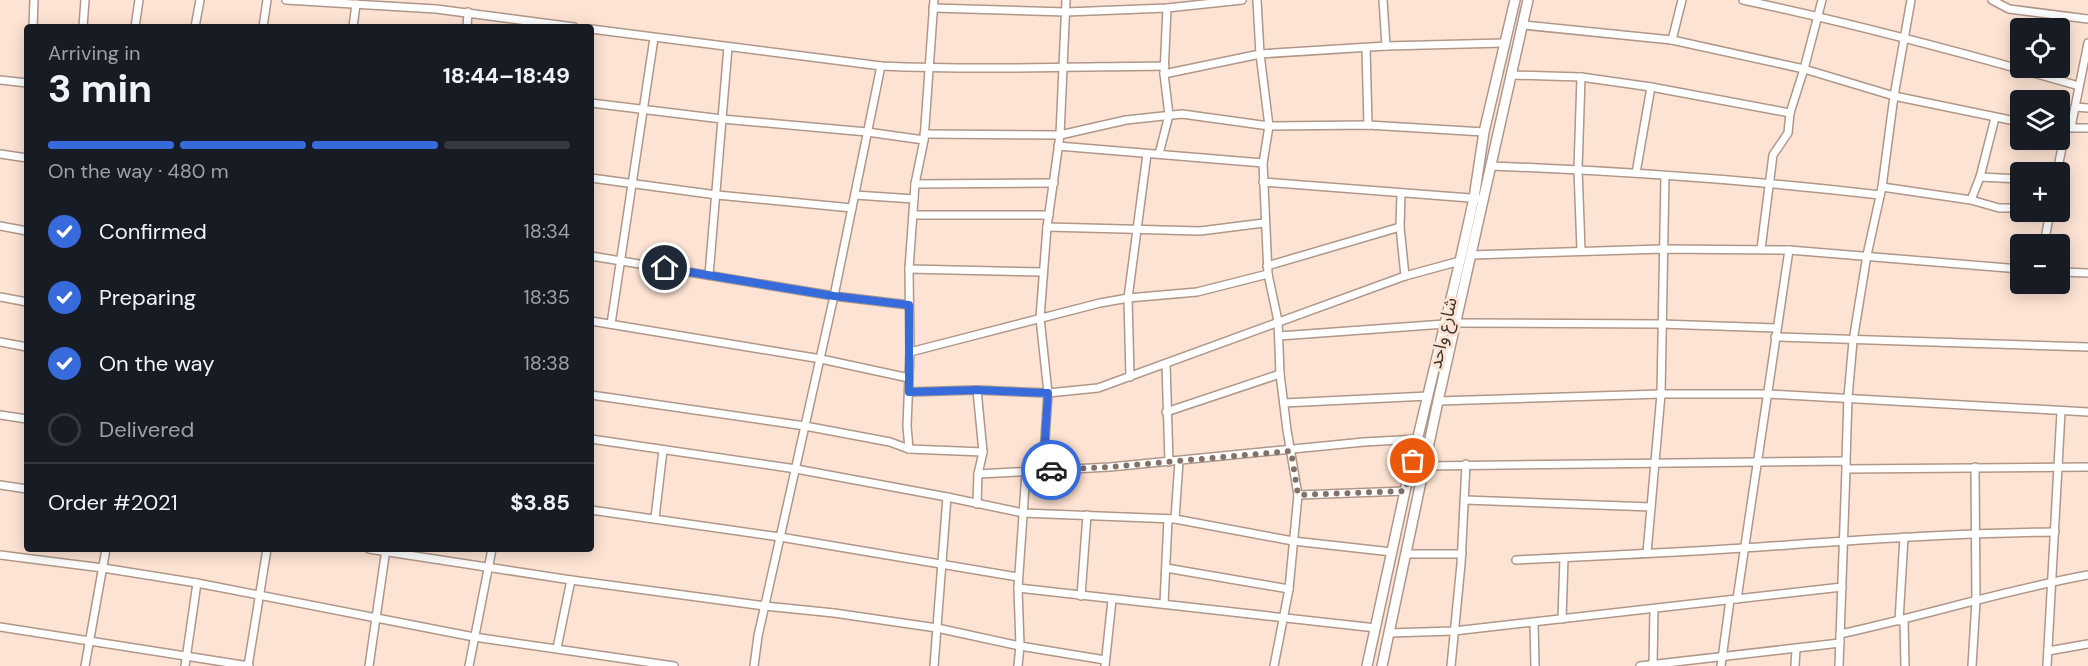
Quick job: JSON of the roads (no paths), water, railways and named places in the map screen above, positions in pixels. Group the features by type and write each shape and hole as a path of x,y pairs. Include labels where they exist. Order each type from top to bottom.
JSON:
{"street":[{"path":"33,24 34,0"},
{"path":"83,24 85,0"},
{"path":"135,24 139,0"},
{"path":"196,24 200,0"},
{"path":"263,24 267,0"},
{"path":"286,0 468,12 553,24"},
{"path":"1043,470 1048,393 1040,318 1047,227 1060,135 1066,0"},
{"path":"909,449 907,426 910,352 909,269 915,184 924,137 934,4 1066,12 1167,8 1242,0"},
{"path":"1257,0 1260,54 1269,126 1263,163 1264,223 1268,270 1278,321 1280,374 1298,495 1289,590 1274,666"},
{"path":"1383,0 1386,46"},
{"name":"شارع واحد","path":"1382,666 1471,255 1479,199 1484,132 1515,0"},
{"name":"شارع واحد","path":"1367,666 1444,324 1460,261 1491,165 1528,0"},
{"path":"1672,40 1682,0"},
{"path":"1743,0 1971,55 2079,86"},
{"path":"1761,249 1773,154 1788,133 1790,113 1822,0"},
{"path":"1839,666 1848,397 1854,341 1867,255 1881,191 1894,96 1911,0"},
{"path":"1992,0 2009,9 2088,19"},
{"path":"353,24 356,4"},
{"path":"1159,154 1169,115 1165,70 1167,8"},
{"path":"467,24 468,12"},
{"path":"1523,24 1672,40 1804,69 1894,96 2010,120"},
{"path":"594,29 881,66 929,68 1165,70 1260,54 1386,46 1504,44"},
{"path":"611,324 654,38"},
{"path":"2070,117 2075,107 2088,43"},
{"path":"709,275 728,47"},
{"path":"1366,48 1368,125"},
{"path":"754,666 881,66"},
{"path":"1511,75 1581,78 1651,87 1790,113"},
{"path":"1581,78 1578,169 1581,250"},
{"path":"0,80 24,83"},
{"path":"1636,173 1651,87"},
{"path":"594,103 722,119 924,137 1060,135 1126,120 1182,114 1269,126 1368,125 1484,132"},
{"path":"2075,107 2088,108"},
{"path":"1971,200 1980,177 1995,118"},
{"path":"2070,127 2088,128"},
{"path":"1058,146 1263,163"},
{"path":"0,153 24,157"},
{"path":"1130,377 1128,298 1147,154"},
{"path":"1491,165 1881,191 1971,200 1999,208 2010,208"},
{"path":"1647,553 1661,394 1665,176"},
{"path":"1980,177 2010,178"},
{"path":"594,178 717,195 852,208"},
{"path":"1263,182 1479,199"},
{"path":"915,184 1054,183"},
{"path":"1401,194 1400,227 1405,276"},
{"path":"855,195 914,199"},
{"path":"914,214 1049,215"},
{"path":"1047,227 1200,231 1264,223"},
{"path":"0,226 24,230"},
{"path":"910,352 1100,303 1205,290 1400,227"},
{"path":"1471,255 1581,250 1761,249 1867,255 2010,268"},
{"path":"1722,662 1744,548 1789,250"},
{"path":"594,257 834,296 909,305"},
{"path":"909,392 977,390 1048,393 1098,388 1405,276 1460,261"},
{"path":"909,269 1043,272"},
{"path":"2070,272 2088,273"},
{"path":"0,297 24,301"},
{"path":"594,321 820,360 909,378"},
{"path":"1456,323 1661,324 1776,328"},
{"path":"1279,336 1444,324"},
{"path":"1775,337 2088,347"},
{"path":"0,342 24,346"},
{"path":"1166,364 1169,462"},
{"path":"1166,412 1280,374"},
{"path":"977,390 982,452 978,474 977,504"},
{"path":"1438,401 1661,394 1767,394 2088,412"},
{"path":"594,395 805,426 891,442 909,449 982,452"},
{"path":"1284,404 1428,396"},
{"path":"2047,666 2061,412"},
{"path":"0,415 24,419"},
{"path":"594,439 796,469 1023,513 1172,519 1293,541 1392,552"},
{"path":"978,474 1169,462 1364,442 1418,439"},
{"path":"655,518 663,450"},
{"path":"1164,603 1179,461"},
{"path":"1425,466 1756,462 1975,468 2088,467"},
{"path":"1451,666 1462,554 1466,464"},
{"path":"1972,666 1976,601 1975,468"},
{"path":"1018,666 1020,646 1018,577 1026,472"},
{"path":"0,485 24,489"},
{"path":"1298,495 1405,491"},
{"path":"933,666 947,497"},
{"path":"1465,500 1651,507"},
{"path":"594,510 780,537 1018,577"},
{"path":"1081,596 1087,514"},
{"path":"1400,517 1414,522"},
{"path":"1516,560 1975,533 2055,532"},
{"path":"1904,537 1902,620 1905,666"},
{"path":"85,666 106,552"},
{"path":"0,627 249,666 266,552"},
{"path":"369,666 386,552"},
{"path":"397,552 489,569 937,628 1105,663 1112,600"},
{"path":"470,666 492,552"},
{"path":"1407,554 1462,554"},
{"path":"0,555 197,583 474,637 674,666"},
{"path":"1562,619 1564,558"},
{"path":"1166,568 1289,590"},
{"path":"1840,634 2052,581 2088,575"},
{"path":"557,648 571,580"},
{"path":"185,666 197,583"},
{"path":"1389,633 1454,631 1534,623 1842,587"},
{"path":"1018,588 1376,628"},
{"path":"1653,664 1654,609"},
{"path":"1534,623 1535,666"},
{"path":"1640,666 1722,662 1840,643"},
{"path":"2048,651 2088,644"},
{"path":"1794,666 1796,649"}]}
